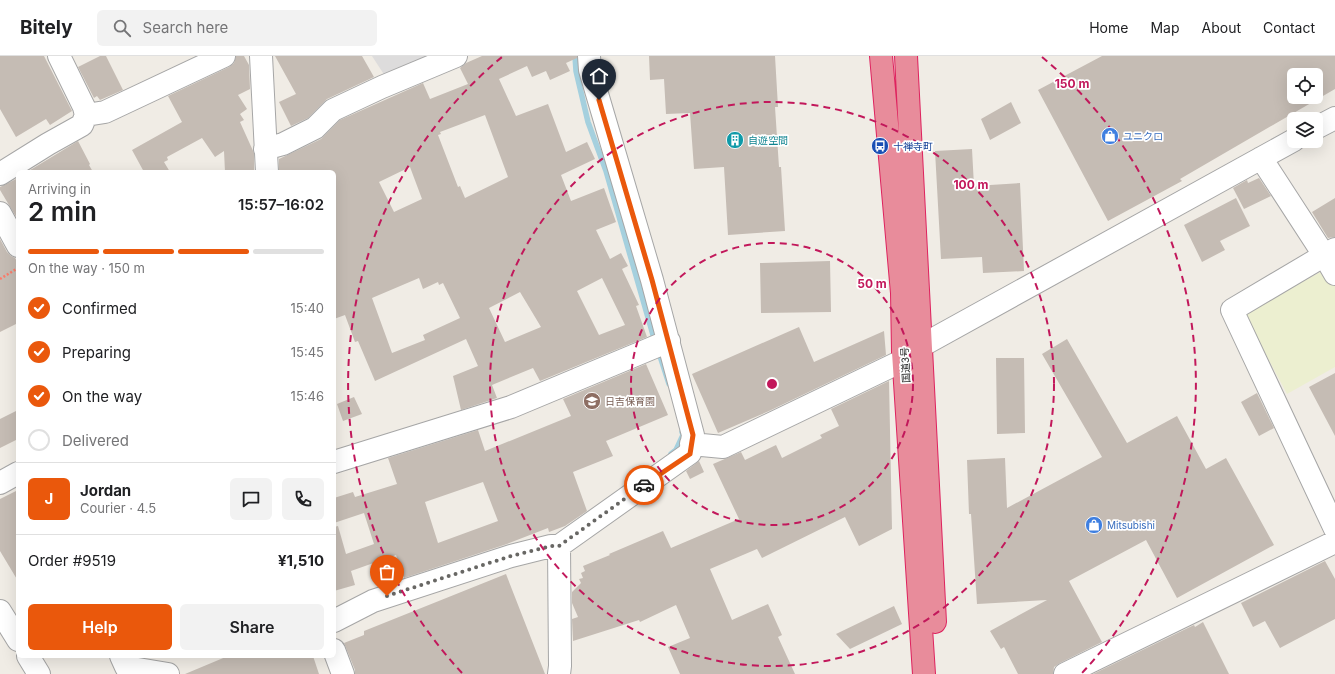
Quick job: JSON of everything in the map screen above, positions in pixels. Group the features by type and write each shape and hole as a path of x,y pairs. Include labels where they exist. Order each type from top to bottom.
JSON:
{"highway":[{"name":"国道3号","path":"881,56 902,292 904,360 924,674"},
{"name":"国道3号","path":"906,56 938,674"}],"street":[{"path":"0,174 82,125 86,114 84,107 59,56"},
{"path":"86,114 105,112 224,56"},
{"path":"260,56 267,170"},
{"path":"265,149 284,144 315,128 333,110 382,86 456,56"},
{"path":"336,619 373,601 511,556 551,546 559,546 690,454 693,435 652,280 590,70 589,56"},
{"path":"1323,124 1335,118"},
{"path":"921,346 1287,144"},
{"path":"1261,158 1330,252 1335,274"},
{"path":"0,213 16,242"},
{"path":"1330,252 1232,310 1335,529"},
{"path":"336,461 511,407 668,341"},
{"path":"691,444 723,447 904,360"},
{"path":"0,483 16,474"},
{"path":"1065,674 1335,542"},
{"path":"559,546 559,674"},
{"path":"0,611 16,637"},
{"path":"336,655 343,674"},
{"path":"29,658 39,674"},
{"path":"122,658 126,667 168,674"}],"path":[{"path":"0,279 16,269"}],"shaded area":[{"path":"372,56 432,56 385,76"}],"green space":[{"path":"1326,269 1335,286 1335,367 1287,394 1244,314"}],"building":[{"path":"0,56 44,56 72,111 50,125 46,119 16,137 0,109"},
{"path":"100,56 106,56 123,90 100,100 97,96 94,98 78,67"},
{"path":"236,56 244,56 249,65 250,89 238,95 247,109 240,114 244,120 240,122 254,153 254,170 225,170 224,151 215,157 202,138 167,157 168,160 164,162 169,170 143,170 132,150 182,122 168,96 229,67 234,63"},
{"path":"275,56 362,56 374,77 327,99 308,118 291,126 279,102 296,94"},
{"path":"482,56 577,56 577,58 566,63 570,71 550,80 546,71 532,77 527,66 499,79 516,116 548,104 566,152 587,142 595,159 561,175 571,201 604,188 616,222 596,230 610,259 621,253 628,266 622,269 639,305 636,306 647,337 540,381 533,368 492,385 497,398 461,410 453,376 478,366 466,339 375,381 358,341 355,342 345,315 336,318 336,170 279,170 279,159 321,139 340,120 423,83 430,99 468,84 460,68 466,63","holes":["485,115 508,177 465,198 460,186 458,187 438,135 441,134 440,132","410,167 422,199 394,212 379,182","419,278 423,289 438,282 439,285 443,283 460,318 423,335 425,340 392,353 372,298","602,278 625,325 599,335 577,291","520,292 541,327 505,342 489,308"]},
{"path":"649,56 775,56 778,107 775,107 785,231 728,235 724,167 694,169 690,113 666,114 664,79 650,80"},
{"path":"1102,56 1335,56 1335,89 1323,96 1323,68 1287,68 1287,104 1309,104 1295,112 1287,112 1287,117 1180,179 1182,181 1108,221 1038,90"},
{"path":"1011,102 1021,123 990,140 981,119"},
{"path":"78,141 92,170 30,170"},
{"path":"972,149 974,186 1020,183 1024,271 983,273 982,257 941,259 935,151"},
{"path":"1259,178 1271,196 1244,209 1233,188 1247,180 1248,183"},
{"path":"16,179 16,217 0,190 0,187"},
{"path":"1236,198 1250,226 1220,241 1225,250 1202,262 1184,225"},
{"path":"1335,198 1335,237 1328,238 1312,212"},
{"path":"0,239 7,252 16,260 16,324 0,332"},
{"path":"830,261 831,312 761,313 760,263"},
{"path":"799,327 814,362 884,331 886,355 769,411 718,433 692,374"},
{"path":"1067,339 1127,443 1177,416 1206,469 1226,458 1274,545 1177,598 1146,540 1069,581 1102,642 1060,663 1054,667 1053,674 1018,674 1004,647 1001,649 990,631 1047,600 977,604 971,514 969,514 967,460 1005,458 1007,508 1102,457 1042,354"},
{"path":"996,358 1024,358 1025,433 997,434"},
{"path":"646,364 668,415 606,441 613,456 573,472 587,511 565,526 549,532 548,528 507,544 404,578 396,555 351,571 355,585 336,590 336,526 338,526 346,554 374,544 364,513 336,522 336,497 353,492 355,497 397,484 388,458 478,430 485,451 571,416 563,399","holes":["483,482 498,521 438,543 425,502"]},
{"path":"1335,373 1335,436 1309,387"},
{"path":"889,381 892,529 859,546 845,517 762,558 757,549 710,569 732,620 768,604 782,635 778,637 795,674 680,674 668,647 690,638 676,605 640,622 639,620 573,641 572,619 578,617 572,603 572,592 581,583 579,579 583,578 581,573 585,571 583,566 663,531 671,548 739,519 713,464 741,452 745,460 776,445 782,458 822,438 820,435 839,426 831,409"},
{"path":"1257,393 1274,428 1259,436 1241,402"},
{"path":"354,397 362,414 343,421 337,404"},
{"path":"16,411 16,440 0,448 0,419"},
{"path":"699,461 704,472 690,479 686,471"},
{"path":"16,491 16,578 0,551 0,499"},
{"path":"1325,561 1335,579 1335,619 1280,648 1265,621 1253,627 1241,603"},
{"path":"506,574 545,674 355,674 355,670 344,643 364,635 364,631"},
{"path":"894,606 902,624 850,649 836,634"},
{"path":"1203,622 1229,674 1093,674 1194,625 1195,627"},
{"path":"223,658 314,658 319,674 185,674"}],"waterway":[{"path":"575,56 576,71 588,122 606,171 655,342"},
{"path":"658,350 669,384"},
{"path":"671,454 676,450 683,435 682,432"}],"way so far":[{"path":"387,596 511,556 551,546 559,546 644,485"}],"place":[{"name":"ユニクロ","path":"1110,136"},
{"name":"自遊空間","path":"735,140"},
{"name":"十禅寺町","path":"880,146"},
{"name":"日吉保育園","path":"592,401"},
{"name":"Mitsubishi","path":"1094,525"}],"route":[{"path":"599,100 652,280 693,435 690,454 644,485"}]}
